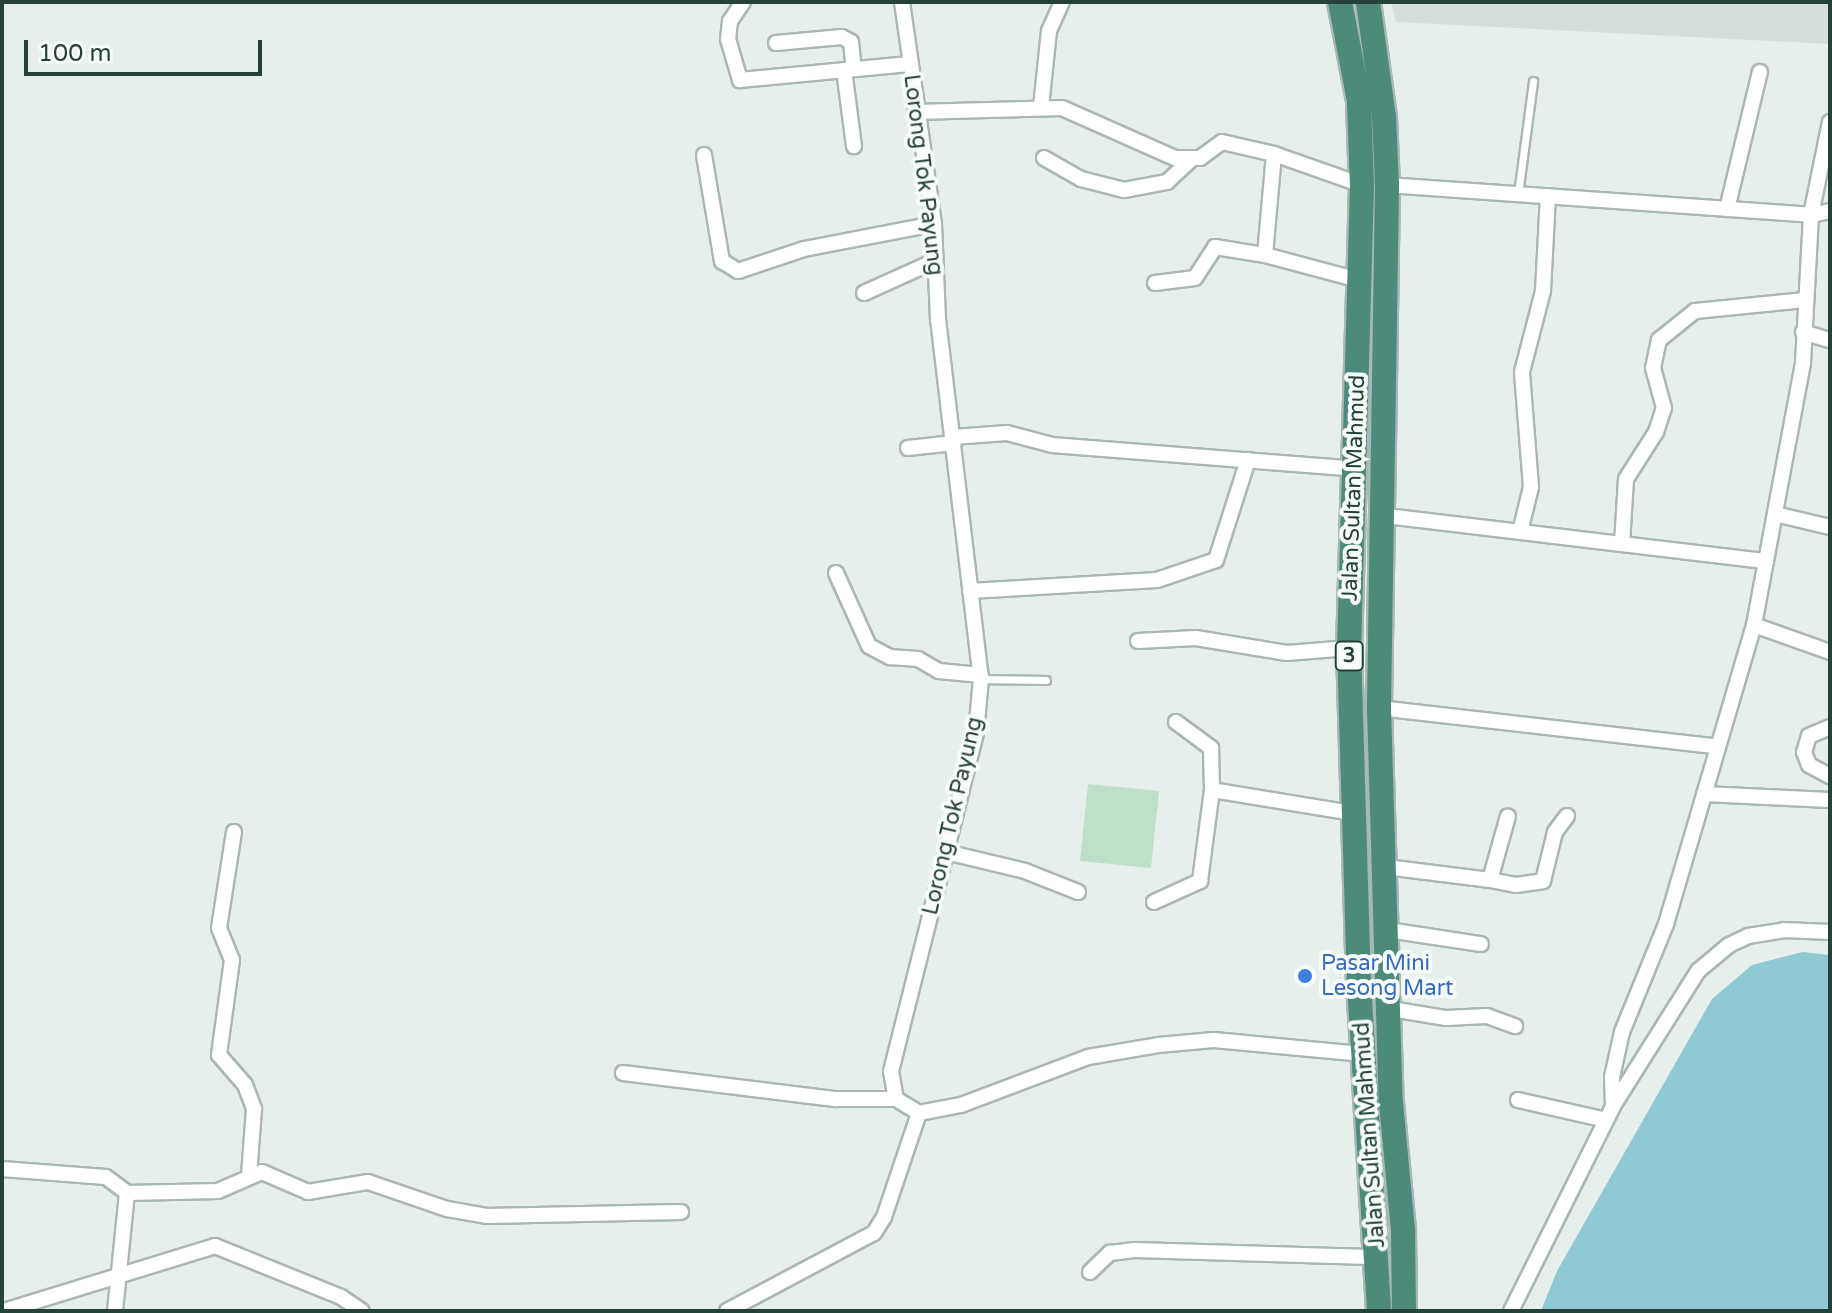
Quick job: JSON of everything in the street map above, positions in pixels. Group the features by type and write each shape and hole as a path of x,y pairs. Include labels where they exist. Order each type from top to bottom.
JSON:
{"highway":[{"name":"Jalan Sultan Mahmud","path":"1340,2 1359,101 1362,185 1349,648 1359,983 1379,1311"},
{"name":"Jalan Sultan Mahmud","path":"1368,2 1384,117 1387,185 1378,515 1379,708 1391,984 1391,1103 1403,1231 1404,1311"},
{"path":"1359,983 1391,984"}],"street":[{"path":"743,2 730,21 728,39 740,80 909,64"},
{"name":"Lorong Tok Payung","path":"896,1099 891,1071 976,733 981,677 953,440 934,224 915,112 902,2"},
{"path":"1041,107 1049,31 1062,2"},
{"path":"776,43 842,37 851,42 849,70 854,146"},
{"path":"1727,209 1760,72"},
{"path":"915,112 1041,107 1098,120 1175,158 1191,160"},
{"path":"1613,1106 1612,1077 1622,1032 1666,924 1704,794 1714,746 1754,625 1775,514 1803,332 1811,215 1830,122"},
{"path":"1044,158 1081,179 1124,190 1167,182 1191,160 1222,142 1274,154 1362,185"},
{"path":"1265,255 1274,154"},
{"path":"704,155 722,261 738,271 804,249 934,224"},
{"path":"1387,185 1811,215 1830,211"},
{"path":"1520,532 1531,487 1522,372 1543,291 1548,196"},
{"path":"1155,283 1195,278 1215,247 1265,255 1359,280"},
{"path":"864,293 935,261"},
{"path":"1622,544 1626,479 1656,432 1664,408 1653,368 1659,340 1695,311 1805,300"},
{"path":"1803,332 1830,340"},
{"path":"908,448 1007,433 1052,445 1355,469"},
{"path":"970,591 1157,580 1216,560 1248,460"},
{"path":"1775,514 1830,527"},
{"path":"1378,515 1766,561"},
{"path":"836,573 869,646 890,657 918,659 939,671 981,677"},
{"path":"1754,625 1830,652"},
{"path":"1138,641 1196,638 1287,653 1349,648"},
{"path":"1379,708 1714,746"},
{"path":"1154,902 1200,881 1212,790 1211,748 1176,722"},
{"path":"1830,727 1809,736 1804,752 1809,765 1830,776"},
{"path":"1212,790 1352,813"},
{"path":"1704,794 1830,800"},
{"path":"1490,880 1508,816"},
{"path":"1386,867 1516,885 1543,881 1555,832 1567,816"},
{"path":"234,832 219,928 232,960 219,1055 245,1085 254,1109 249,1175"},
{"path":"946,852 1025,871 1078,892"},
{"path":"1388,930 1481,944"},
{"path":"1511,1311 1613,1106 1670,1009 1713,956 1766,931 1830,932"},
{"path":"1391,1009 1446,1018 1487,1016 1515,1026"},
{"path":"623,1073 836,1099 896,1099 919,1113 961,1105 1088,1057 1158,1045 1214,1040 1363,1054"},
{"path":"1518,1100 1606,1120"},
{"path":"727,1311 874,1233 919,1113"},
{"path":"2,1169 106,1177 127,1193 218,1191 249,1175 273,1175 313,1193 368,1182 447,1209 486,1216 681,1212"},
{"path":"115,1311 127,1193"},
{"path":"4,1311 199,1249 223,1247 341,1297 362,1311"},
{"path":"1090,1272 1110,1253 1135,1250 1378,1257"}],"lane":[{"path":"1518,194 1533,81"},
{"path":"981,677 1046,680"}],"shaded area":[{"path":"1391,2 1830,2 1830,44 1396,22"}],"green space":[{"path":"1088,784 1159,791 1151,868 1080,861"}],"water":[{"path":"1803,952 1830,955 1830,1311 1541,1311 1557,1271 1712,999 1752,965"}],"place":[{"name":"Pasar Mini Lesong Mart","path":"1305,976"}]}
